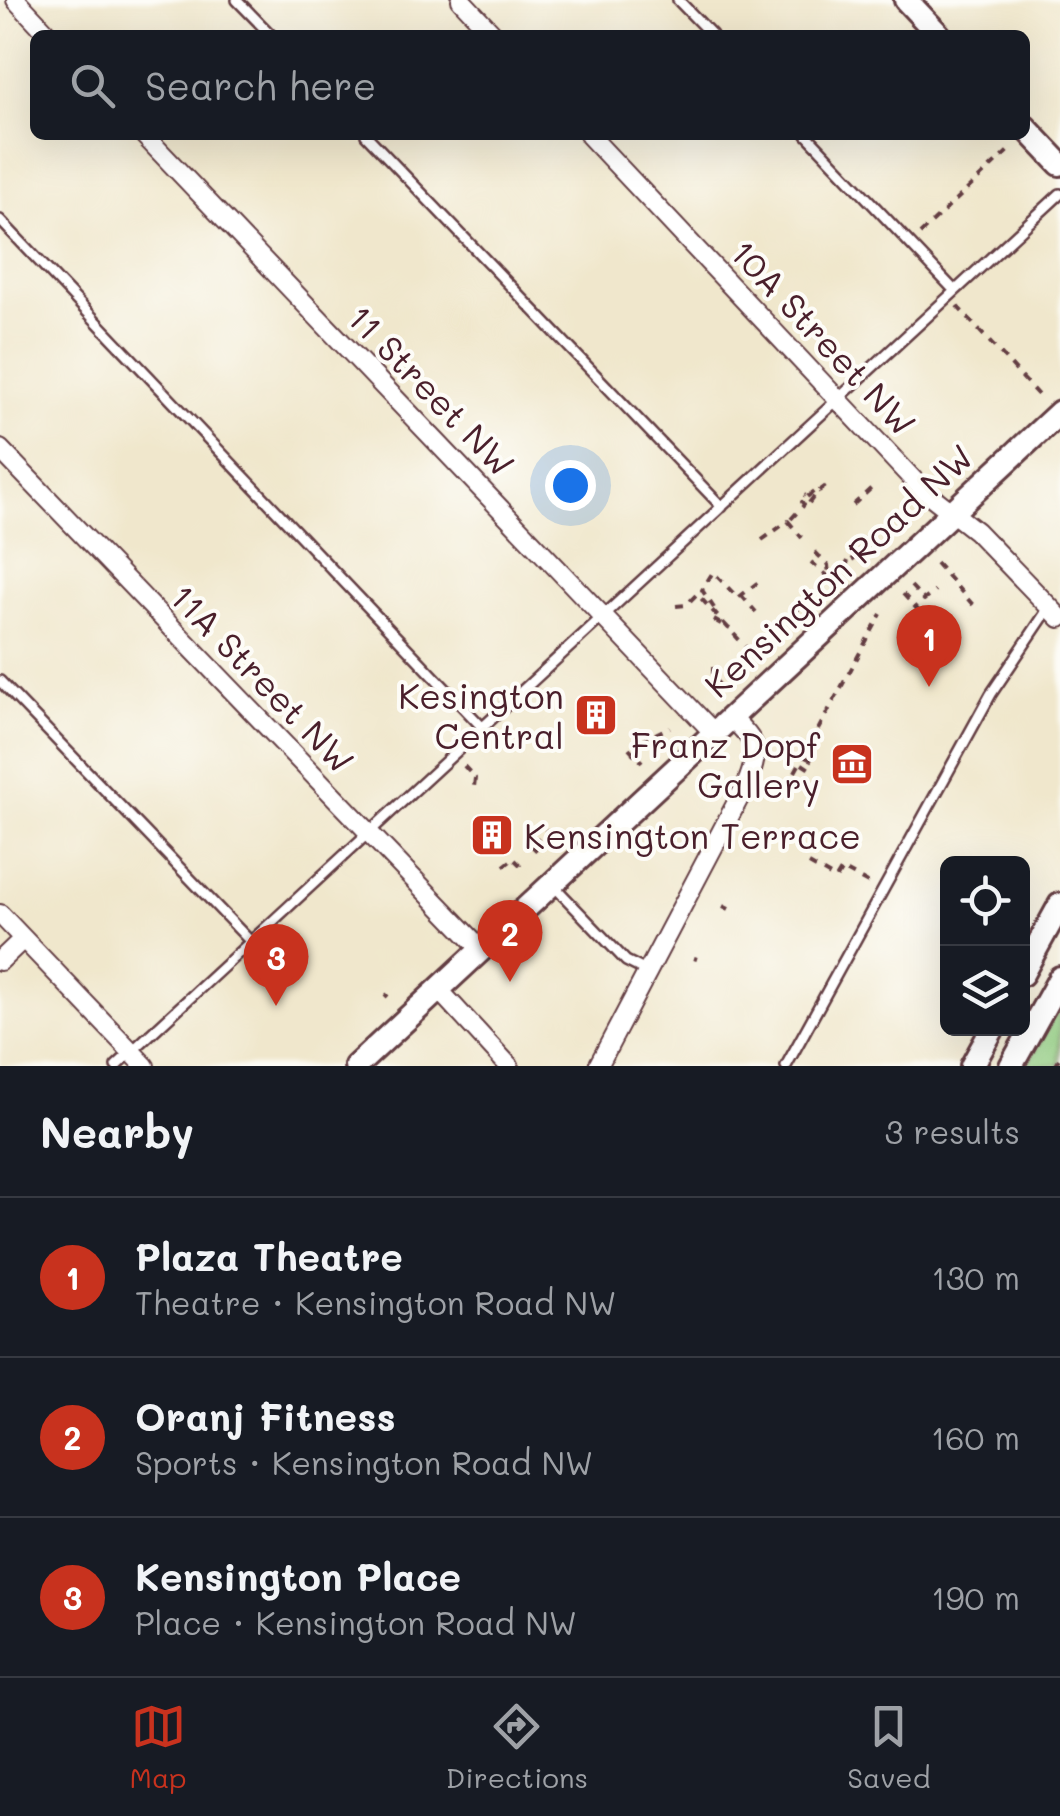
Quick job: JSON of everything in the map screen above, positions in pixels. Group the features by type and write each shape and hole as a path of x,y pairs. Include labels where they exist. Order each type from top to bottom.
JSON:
{"street":[{"path":"16,0 44,30"},
{"path":"461,0 489,30"},
{"path":"906,0 934,30"},
{"path":"1030,131 1060,164"},
{"name":"11 Street NW","path":"149,140 604,617 723,725 752,740 758,756 748,781 648,972"},
{"name":"10A Street NW","path":"594,140 922,489 976,530 1054,613"},
{"name":"Kensington Road NW","path":"356,1066 1060,412"},
{"name":"11A Street NW","path":"0,450 481,950"},
{"path":"1030,959 1060,905"},
{"path":"0,914 138,1059"},
{"path":"0,960 23,939"},
{"path":"598,1066 648,972"},
{"path":"1012,1066 1060,978"},
{"path":"438,990 509,1066"},
{"path":"972,1066 989,1036"}],"lane":[{"path":"237,0 265,30"},
{"path":"678,0 707,30"},
{"path":"371,140 722,506"},
{"path":"812,140 910,243 951,293"},
{"path":"116,1066 138,1059 252,942 1060,194"},
{"path":"0,220 483,728"},
{"path":"786,1066 992,694 1054,613"},
{"path":"0,681 252,942"},
{"path":"552,884 626,961 648,972"}],"path":[{"path":"910,243 1008,151"},
{"path":"951,293 1038,396"},
{"path":"792,518 807,498 829,483"},
{"path":"853,505 876,484"},
{"path":"762,540 788,521 802,538"},
{"path":"870,534 864,539 873,548"},
{"path":"815,552 824,558 829,575"},
{"path":"811,562 836,582"},
{"path":"936,563 974,606"},
{"path":"713,610 702,590 713,572 738,598 756,583"},
{"path":"911,586 924,600 936,591 931,585"},
{"path":"794,614 823,587"},
{"path":"801,592 808,599"},
{"path":"676,606 686,605 698,594 755,657"},
{"path":"903,594 933,626"},
{"path":"740,595 756,612"},
{"path":"795,772 881,614"},
{"path":"714,620 734,630"},
{"path":"713,671 721,681"},
{"path":"642,762 632,752 640,740 670,726"},
{"path":"808,750 824,757"},
{"path":"803,760 816,762"},
{"path":"803,760 814,772"},
{"path":"470,772 475,778 474,787"},
{"path":"541,855 532,844 548,830 557,840"},
{"path":"504,866 514,860 525,870"},
{"path":"810,864 836,879 842,868 857,877"},
{"path":"1055,1066 1060,1057"}],"green space":[{"path":"1060,1004 1060,1066 1026,1066"}],"place":[{"name":"Plaza Theatre","path":"929,687"},
{"name":"Kesington Central","path":"596,715"},
{"name":"Franz Dopf Gallery","path":"852,764"},
{"name":"Kensington Terrace","path":"492,835"},
{"name":"Oranj Fitness","path":"510,982"},
{"name":"Kensington Place","path":"276,1006"}]}
